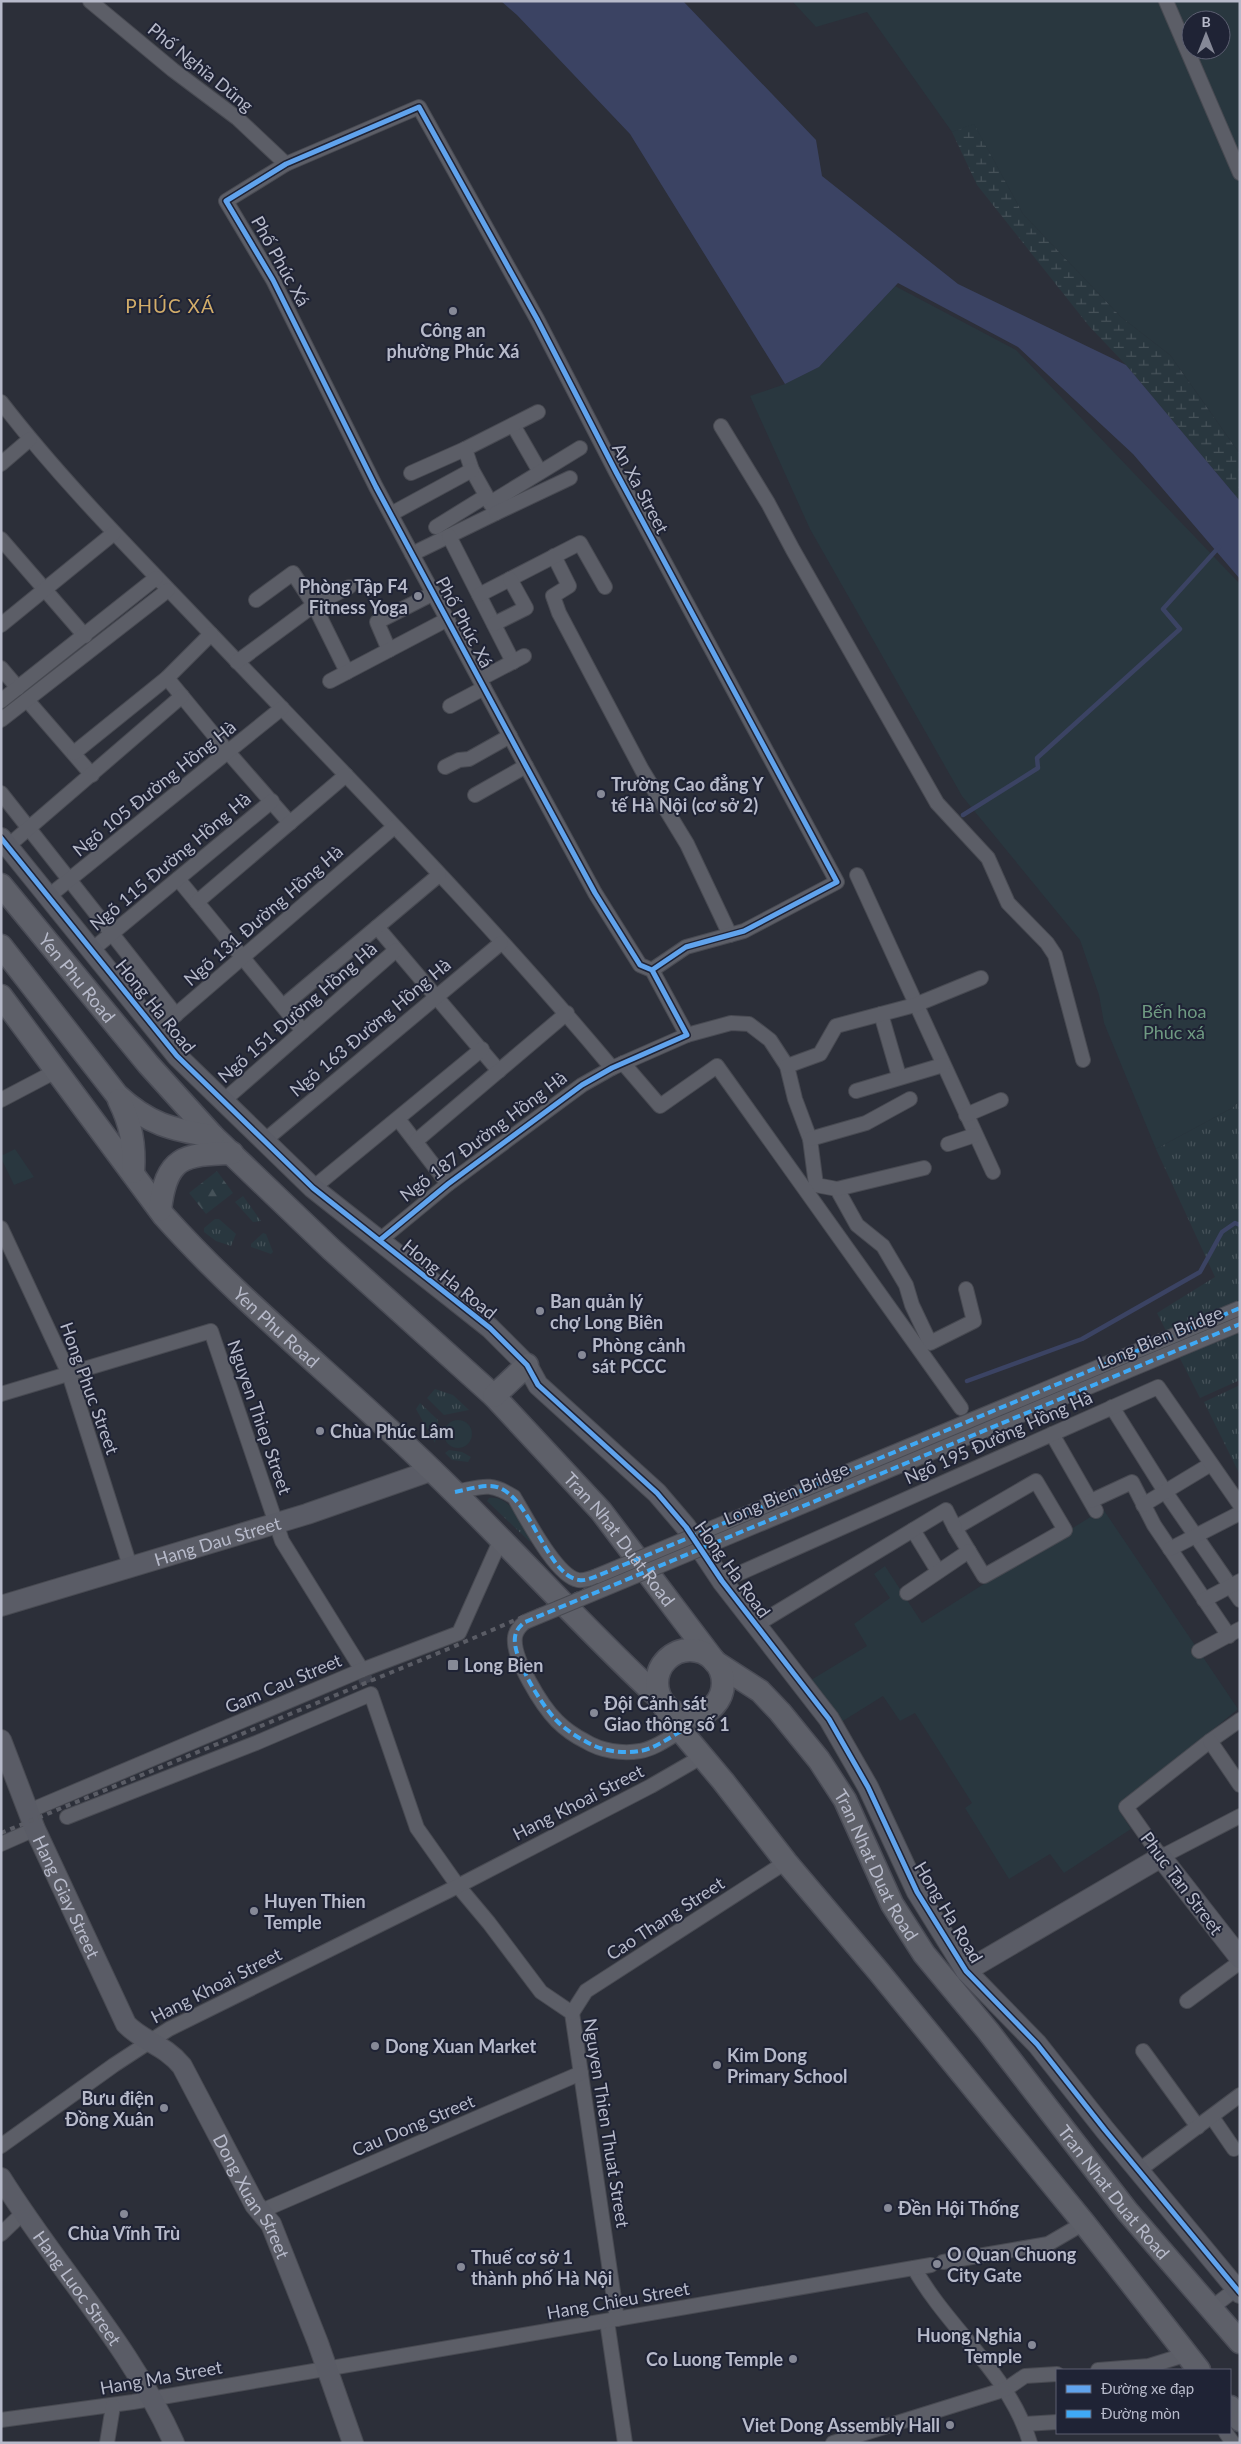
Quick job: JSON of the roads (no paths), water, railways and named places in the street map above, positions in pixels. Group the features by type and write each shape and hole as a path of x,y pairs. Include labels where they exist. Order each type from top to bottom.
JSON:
{"main road":[{"name":"Yen Phu Road","path":"1,885 148,1064 213,1136 331,1249 497,1400"},
{"path":"1,946 117,1095 134,1110 162,1126 213,1136"},
{"name":"Yen Phu Road","path":"1,996 58,1070 160,1210 220,1275 432,1470"},
{"path":"117,1095 132,1130 133,1172"},
{"path":"160,1210 164,1182 174,1166 192,1156 232,1153"},
{"path":"497,1400 527,1365"},
{"name":"Tran Nhat Duat Road","path":"497,1400 601,1511 715,1662 760,1691 780,1712 819,1760 844,1800 892,1904 924,1954 988,2031 1133,2218 1240,2342"},
{"path":"432,1470 665,1706 672,1711 688,1716 704,1713 711,1708 721,1695 723,1687 723,1678 715,1662 700,1652 692,1650 674,1654 667,1659 658,1674 657,1691 665,1706 681,1731 703,1756 786,1862 879,1972 1084,2223 1198,2369"},
{"path":"1231,2408 1240,2420"}],"street":[{"name":"Phố Nghĩa Dũng","path":"90,1 173,70 237,118 286,164"},
{"path":"1166,1 1240,172"},
{"name":"An Xa Street","path":"286,164 419,107 537,319 616,472 837,882 744,931 730,935"},
{"name":"Phố Phúc Xá","path":"286,164 226,201 273,280 412,554 596,893 640,965 652,970 687,1035"},
{"path":"1,402 30,439 156,578 346,775 567,1013 660,1106 718,1066 961,1408"},
{"path":"411,473 465,449 538,412"},
{"path":"513,425 540,472"},
{"path":"721,426 768,503 792,550 937,803 988,858 1008,903 1055,955 1082,1060"},
{"path":"1,464 30,439"},
{"path":"412,554 449,536 490,504 580,448"},
{"path":"465,449 472,470 490,504"},
{"path":"391,514 472,470"},
{"path":"436,527 490,504 570,478"},
{"path":"1,625 114,533"},
{"path":"449,536 494,624 518,659 450,706"},
{"path":"1,539 85,636"},
{"path":"479,596 580,543 606,587"},
{"path":"554,556 569,586 552,596 558,613 642,770 687,844 730,935 686,947 652,970"},
{"path":"256,600 293,573 314,605 347,672"},
{"path":"1,701 156,578"},
{"path":"494,624 526,608 510,579"},
{"path":"237,662 314,605 349,588"},
{"path":"1,720 168,590"},
{"path":"389,650 377,622 434,593"},
{"path":"330,681 448,619"},
{"path":"74,753 167,678 211,634"},
{"path":"1,668 18,688"},
{"path":"167,678 290,823"},
{"path":"5,842 29,830 182,696"},
{"path":"27,700 92,775"},
{"name":"Ngõ 105 Đường Hồng Hà","path":"49,896 282,708"},
{"path":"445,767 459,760 469,759 510,736"},
{"path":"475,795 526,766"},
{"path":"197,902 346,775"},
{"name":"Hong Ha Road","path":"1,793 176,1015"},
{"name":"Ngõ 115 Đường Hồng Hà","path":"93,950 272,801"},
{"name":"Ngõ 131 Đường Hồng Hà","path":"157,1031 394,827"},
{"name":"Hong Ha Road","path":"5,842 177,1056 222,1102 313,1188 490,1328 527,1365 538,1384 657,1492 686,1527 722,1581 830,1719 868,1787 917,1892 966,1970 1037,2044 1138,2171 1238,2289"},
{"path":"283,1006 439,875"},
{"path":"857,875 914,1005 993,1172"},
{"path":"178,879 303,1031"},
{"path":"377,927 499,1071"},
{"name":"Ngõ 163 Đường Hồng Hà","path":"264,1141 501,943"},
{"name":"Ngõ 151 Đường Hồng Hà","path":"222,1102 396,950"},
{"path":"787,1066 820,1054 836,1026 914,1005 981,978"},
{"path":"416,1141 567,1013"},
{"path":"881,1014 900,1076"},
{"path":"618,1066 687,1035 731,1023 749,1024 770,1040 787,1066 795,1099 810,1139 816,1186 837,1189 924,1168"},
{"path":"313,1188 330,1172 398,1119 482,1049"},
{"path":"856,1091 900,1076 943,1065"},
{"name":"Ngõ 187 Đường Hồng Hà","path":"380,1240 448,1184 582,1085 618,1066"},
{"path":"1,1100 58,1070"},
{"path":"810,1139 866,1124 910,1099"},
{"path":"966,1115 1001,1100"},
{"path":"398,1119 448,1184"},
{"path":"948,1144 975,1134"},
{"path":"837,1189 857,1225 883,1246 906,1286 912,1305 930,1343 974,1321 966,1289"},
{"name":"Hong Phuc Street","path":"1,1228 69,1374 130,1566"},
{"name":"Long Bien Bridge","path":"455,1492 490,1486 514,1498 561,1570 576,1580 582,1580 598,1576 1240,1308"},
{"name":"Long Bien Bridge","path":"681,1731 647,1750 627,1752 598,1747 571,1732 556,1720 542,1702 516,1652 515,1635 518,1628 525,1622 1240,1324"},
{"name":"Nguyen Thiep Street","path":"69,1374 211,1331 282,1541 362,1670"},
{"path":"1,1394 69,1374"},
{"name":"Ngõ 195 Đường Hồng Hà","path":"722,1581 1158,1387 1240,1505"},
{"path":"1112,1407 1164,1490 1196,1536 1236,1584 1240,1600"},
{"path":"1052,1434 1094,1506 1132,1482 1143,1505 1204,1600 1234,1633 1199,1651"},
{"path":"1143,1505 1164,1490 1211,1464"},
{"name":"Hang Dau Street","path":"1,1606 277,1523 396,1485 432,1470"},
{"path":"756,1625 946,1510 956,1528 969,1551 984,1576 1065,1530 1036,1481 956,1528"},
{"path":"1170,1549 1240,1513"},
{"path":"913,1530 938,1571"},
{"name":"Gam Cau Street","path":"1,1844 32,1820 362,1670 459,1633 501,1539"},
{"path":"907,1593 969,1551"},
{"path":"1204,1600 1222,1589 1236,1584"},
{"path":"67,1817 256,1743 371,1694 417,1828 458,1886"},
{"path":"1240,1720 1210,1741 1240,1784"},
{"name":"Hang Giay Street","path":"1,1740 32,1820 126,2024 134,2033 149,2040"},
{"name":"Phuc Tan Street","path":"1210,1741 1126,1807 1161,1857 1240,1960"},
{"name":"Hang Khoai Street","path":"1,2146 149,2040 458,1886 651,1786 703,1756"},
{"path":"966,1970 1161,1857 1240,1816"},
{"name":"Cao Thang Street","path":"572,2014 586,1991 786,1862"},
{"name":"Nguyen Thien Thuat Street","path":"458,1886 490,1923 541,1992 572,2014 612,2320 625,2443"},
{"path":"1187,2001 1240,1960"},
{"name":"Dong Xuan Street","path":"149,2040 172,2053 182,2066 260,2212 271,2224 327,2369 353,2443"},
{"path":"1143,2051 1198,2127"},
{"name":"Cau Dong Street","path":"260,2212 581,2073"},
{"path":"1138,2171 1240,2095"},
{"path":"1212,2117 1234,2149"},
{"name":"Hang Luoc Street","path":"1,2178 23,2213 134,2365 174,2443"},
{"path":"1,2234 23,2213"},
{"name":"Hang Chieu Street","path":"327,2369 1048,2244 1084,2223"},
{"path":"914,2268 926,2290 1006,2389 1025,2424 1030,2443"},
{"path":"1210,2309 1238,2289"},
{"path":"1170,2334 1178,2356 1185,2369"},
{"path":"1111,2369 1149,2366 1178,2356"},
{"name":"Hang Ma Street","path":"1,2420 113,2406 327,2369"},
{"path":"833,2443 1006,2389 1025,2376 1056,2374"},
{"path":"107,2443 113,2406"},
{"path":"1025,2424 1056,2422"}],"water":[{"path":"501,1 683,1 816,140 822,176 958,284 1126,365 1240,501 1240,579 1133,454 1018,347 898,283 819,367 785,384 630,134 517,15"}],"waterway":[{"path":"963,815 1038,768 1037,758 1180,629 1163,609 1219,547"},
{"path":"967,1381 1082,1339 1200,1272 1222,1232 1235,1223 1240,1225"}],"tunnel":[{"path":"362,1670 371,1694"}],"railway":[{"path":"1,1833 448,1649 706,1538 1240,1316"}],"place":[{"name":"Công an phường Phúc Xá","path":"453,311"},
{"name":"Phòng Tập F4 Fitness Yoga","path":"418,596"},
{"name":"Trường Cao đẳng Y tế Hà Nội (cơ sở 2)","path":"601,794"},
{"name":"Ban quản lý chợ Long Biên","path":"540,1311"},
{"name":"Phòng cảnh sát PCCC","path":"582,1355"},
{"name":"Chùa Phúc Lâm","path":"320,1431"},
{"name":"Long Bien","path":"453,1665"},
{"name":"Đội Cảnh sát Giao thông số 1","path":"594,1713"},
{"name":"Huyen Thien Temple","path":"254,1911"},
{"name":"Dong Xuan Market","path":"375,2046"},
{"name":"Kim Dong Primary School","path":"717,2065"},
{"name":"Bưu điện Đồng Xuân","path":"164,2108"},
{"name":"Đền Hội Thống","path":"888,2208"},
{"name":"Chùa Vĩnh Trù","path":"124,2214"},
{"name":"O Quan Chuong City Gate","path":"937,2264"},
{"name":"Thuế cơ sở 1 thành phố Hà Nội","path":"461,2267"},
{"name":"Huong Nghia Temple","path":"1032,2345"},
{"name":"Co Luong Temple","path":"793,2359"},
{"name":"Viet Dong Assembly Hall","path":"950,2425"}],"district":[{"name":"PHÚC XÁ","path":"170,305"}],"park label":[{"name":"Bến hoa Phúc xá","path":"1174,1021"}]}
